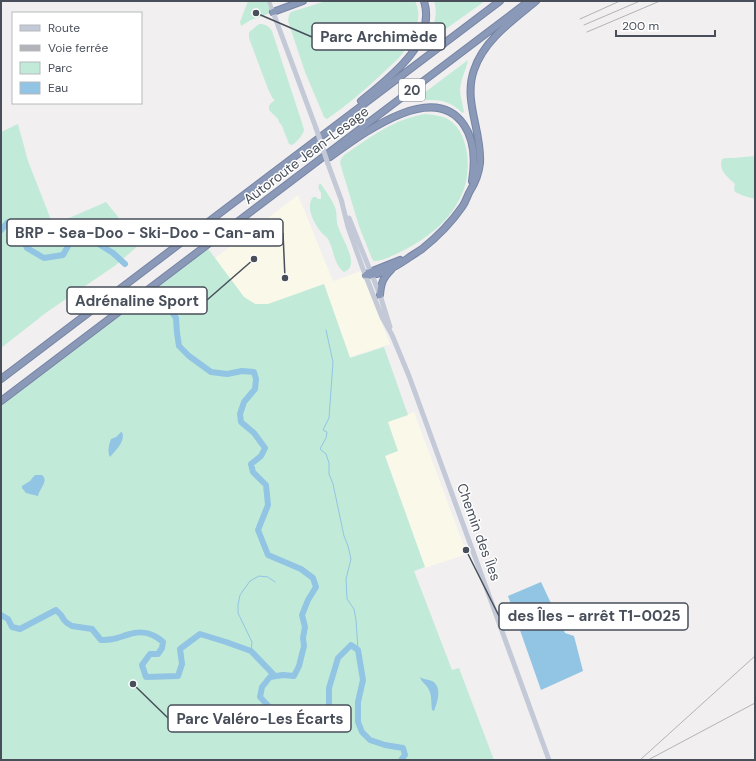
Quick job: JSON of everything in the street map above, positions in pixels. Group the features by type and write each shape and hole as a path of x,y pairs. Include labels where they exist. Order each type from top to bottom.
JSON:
{"highway":[{"path":"273,12 303,1"},
{"path":"323,134 388,79 403,64 420,39 424,29 426,6 424,1"},
{"name":"Autoroute Jean-Lesage","path":"1,379 500,1"},
{"name":"Autoroute Jean-Lesage","path":"1,401 529,1"},
{"path":"369,274 407,258 421,250 444,230 463,207 473,187 480,164 480,148 471,101 470,84 474,69 482,54 502,29 536,1"},
{"path":"295,179 309,172 367,132 394,117 419,108 436,108 452,114 460,120 467,129 474,156 470,191"},
{"path":"369,274 392,268 402,263 407,258"},
{"path":"380,295 382,281 392,268"}],"main road":[{"name":"Chemin des Îles","path":"273,12 369,274 382,317 392,335"},
{"name":"Chemin des Îles","path":"369,274 380,295 392,335 409,376 549,760"}],"street":[{"name":"Chemin des Îles","path":"269,1 273,12"}],"shaded area":[{"path":"298,195 333,281 361,271 390,344 350,357 324,284 268,305 256,304 244,297 215,258"},
{"path":"414,412 467,554 425,568 375,427"}],"green space":[{"path":"248,1 269,1 273,12 251,20 241,26 240,22"},
{"path":"326,1 415,1 418,13 415,33 401,56 363,91 327,119 324,117 305,72 288,21 291,12"},
{"path":"434,1 485,1 429,41 436,11"},
{"path":"259,24 267,26 272,31 304,129 301,136 292,145 289,144 278,119 269,110 269,106 275,100 268,89 249,38 249,32"},
{"path":"468,60 460,89 464,112 462,113 456,107 445,102 436,100 416,100 416,99"},
{"path":"426,114 446,118 458,128 465,144 468,163 464,189 451,213 434,230 407,248 387,258 374,261 359,226 340,163 341,159 344,155 373,135 393,124 414,116"},
{"path":"18,124 28,161 53,225 106,202 140,244 116,265 47,312 1,348 1,132"},
{"path":"755,156 755,199 735,192 735,184 724,173 721,163 722,159 726,158"},
{"path":"320,183 335,207 338,227 351,259 349,269 344,272 336,262 327,237 318,228 311,215 310,205 313,197 321,199 321,193 318,187"},
{"path":"206,246 244,297 255,304 268,304 324,284 350,358 384,347 408,415 388,422 398,451 385,456 425,567 414,571 452,670 459,668 494,760 1,760 1,401"}],"water":[{"path":"121,432 123,435 122,442 110,457 108,450 111,439 116,437"},
{"path":"35,475 42,475 45,480 38,496 26,493 22,488 22,486 30,481"},
{"path":"541,582 565,633 574,636 583,671 541,690 508,596"},
{"path":"420,677 432,681 437,687 438,695 434,711 432,710 430,692"}],"waterway":[{"path":"1,230 8,222 16,224 27,248 44,258 63,255 72,239 94,241 113,253 125,264"},
{"path":"164,300 176,318 179,346 189,356 211,372 227,374 242,371 254,372 256,379 255,389 244,402 240,414 241,422 254,433 265,448 261,456 251,464 253,472 266,485 268,505 258,530 268,555 301,569 313,578 316,587 308,600 302,615 305,627 303,638 304,646 299,666 294,676 283,675 270,677 262,687 260,697 274,712 298,722 317,726 326,724 329,709 329,688 338,658 351,645 358,650 363,680 358,702 358,722 362,732 370,740 385,745 403,748 405,755 401,760"},
{"path":"326,330 333,362 329,418 323,430 327,432 326,438 320,449 326,454 329,463 329,474 333,484 344,536 351,559 346,579 347,599 354,609 358,650"},
{"path":"251,651 252,642 238,613 240,595 250,581 259,576 268,577 275,582"},
{"path":"1,615 8,619 12,627 20,629 56,610 67,623 72,626 92,629 101,640 113,639 139,632 152,635 163,642 162,648 158,654 150,654 142,665 146,677 178,676 182,664 180,649 200,634 251,651 275,676"}],"railway":[{"path":"580,19 620,1"},
{"path":"584,25 640,1"},
{"path":"587,32 660,1"},
{"path":"640,760 755,656"},
{"path":"648,760 755,703"}],"place":[{"name":"Parc Archimède","path":"256,13"},
{"name":"Adrénaline Sport","path":"254,259"},
{"name":"BRP - Sea-Doo - Ski-Doo - Can-am","path":"285,278"},
{"name":"des Îles - arrêt T1-0025","path":"466,550"},
{"name":"Parc Valéro-Les Écarts","path":"133,684"}]}
